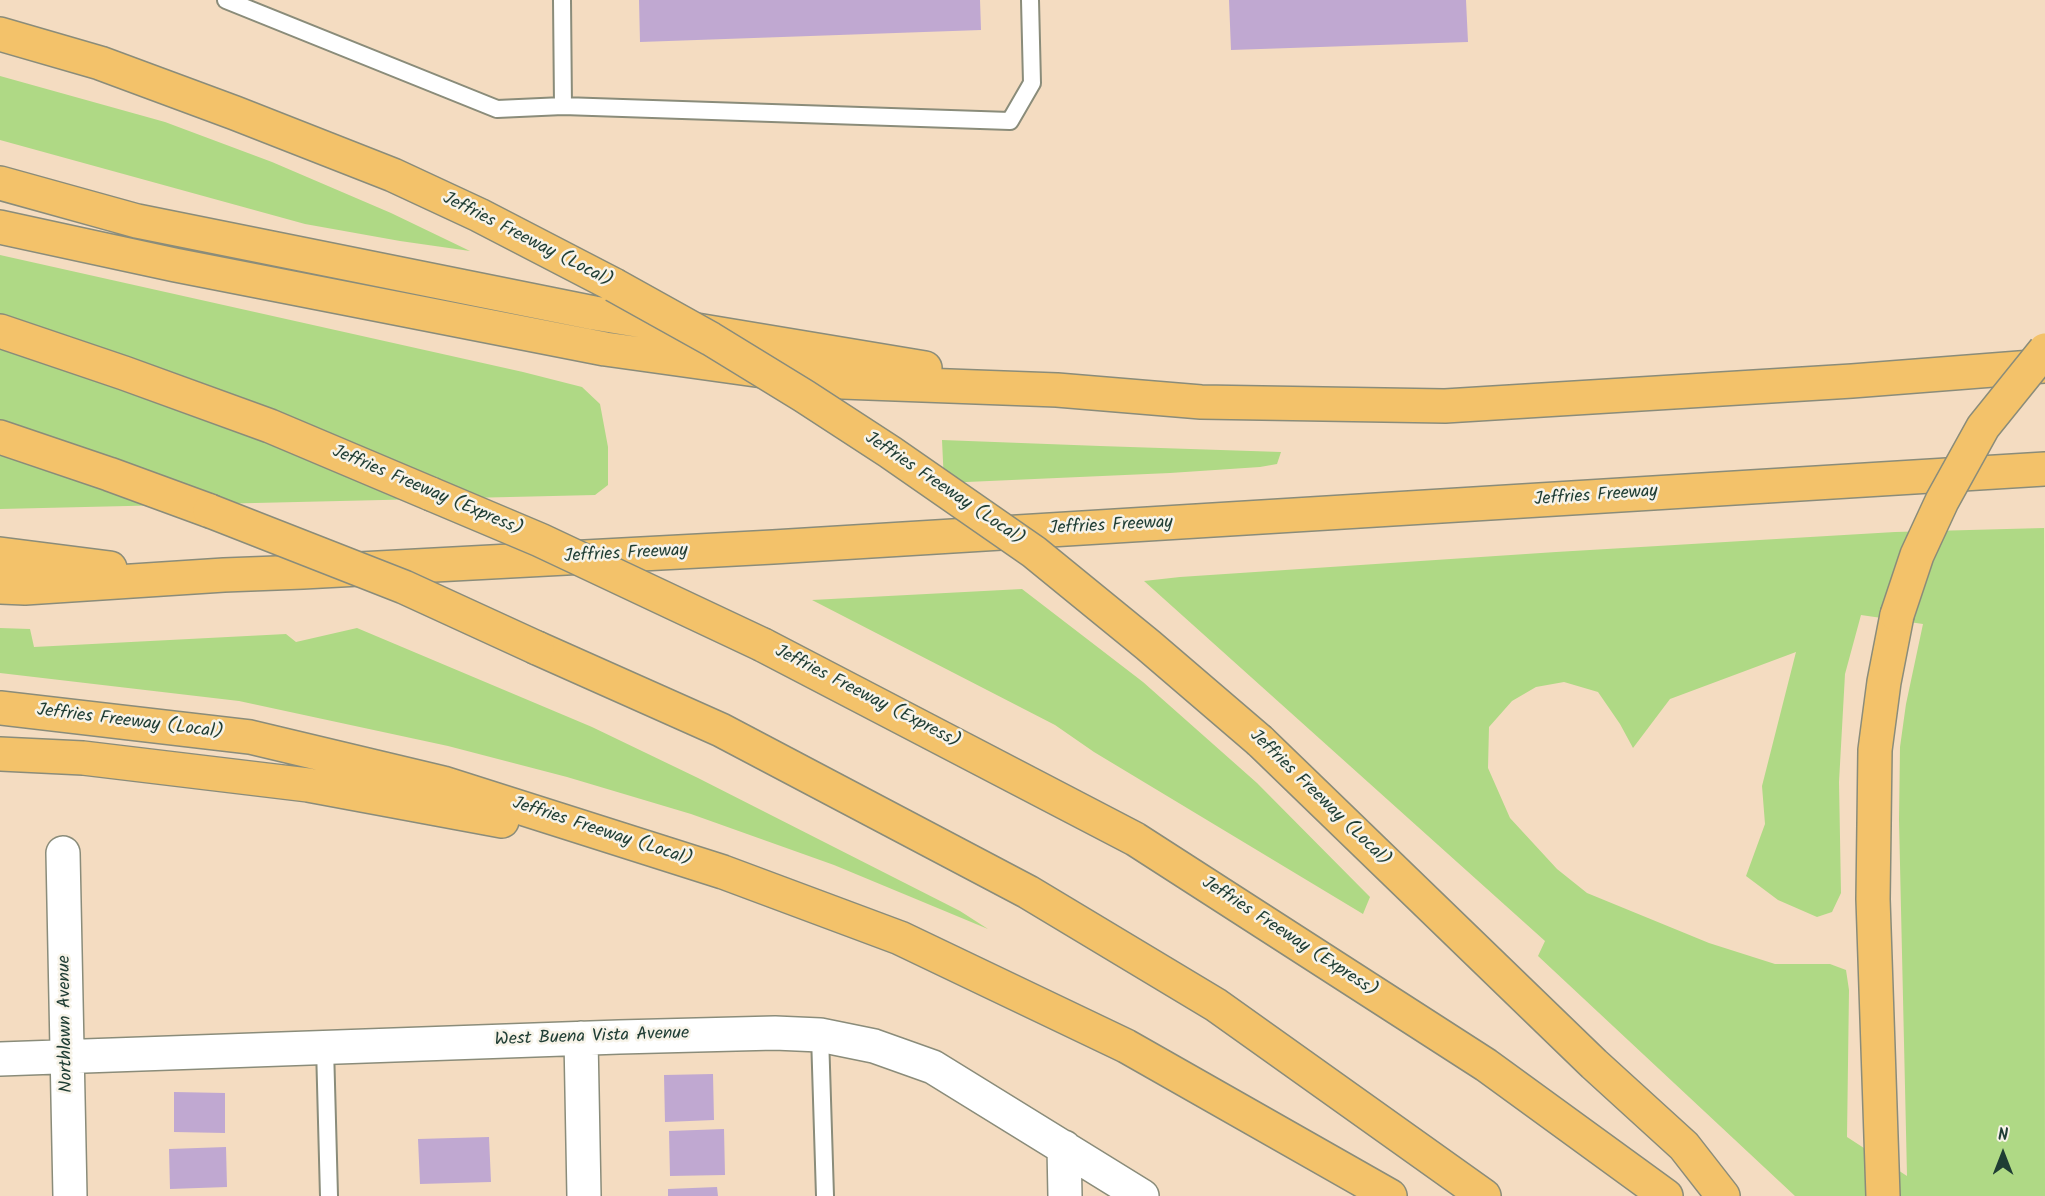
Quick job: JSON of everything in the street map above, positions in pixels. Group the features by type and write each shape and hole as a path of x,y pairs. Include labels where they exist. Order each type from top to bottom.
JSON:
{"highway":[{"name":"Jeffries Freeway (Local)","path":"0,34 100,63 235,113 393,175 479,215 614,285 711,339 890,452 1034,552 1260,741 1594,1064 1684,1146 1723,1196"},
{"path":"0,183 137,221 583,310 1057,390"},
{"path":"0,227 175,265 605,349 842,382 1057,390 1201,402 1445,406 1852,381 2045,366"},
{"name":"Jeffries Freeway (Express)","path":"0,331 270,426 540,540 763,645 1136,839 1486,1065 1666,1196"},
{"path":"1883,1196 1873,899 1875,750 1884,682 1897,615 1917,555 1942,501 1983,428 2045,350"},
{"path":"0,437 110,474 404,587 721,730 1028,892 1216,1005 1484,1196"},
{"name":"Jeffries Freeway","path":"177,578 773,547 2045,469"},
{"path":"0,554 177,578"},
{"path":"0,587 25,588 177,578"},
{"name":"Jeffries Freeway (Local)","path":"0,708 250,737 443,783 723,872 900,939 1126,1046 1389,1196"},
{"path":"0,754 83,758 308,785 531,826 723,872"}],"street":[{"name":"Northlawn Avenue","path":"63,853 70,1196"},
{"name":"West Buena Vista Avenue","path":"0,1059 581,1038 775,1033 820,1035 874,1046 933,1067 1142,1196"},
{"path":"581,1038 584,1196"},
{"path":"1064,1147 1065,1196"}],"lane":[{"path":"226,0 497,109 563,106 1010,121 1032,83 1030,0"},
{"path":"562,0 563,106"},
{"path":"820,1035 825,1196"},
{"path":"325,1047 329,1196"}],"green space":[{"path":"0,76 165,122 272,162 391,213 470,251 305,224 0,140"},
{"path":"0,255 582,387 600,404 608,447 608,485 595,495 0,509"},
{"path":"942,440 1281,452 1277,464 1260,467 944,483"},
{"path":"2044,528 2045,1196 1795,1196 1538,956 1545,941 1144,581 1556,552 1895,532","holes":["1861,615 1923,624 1906,704 1900,747 1899,820 1907,1176 1847,1137 1849,990 1846,970 1830,964 1775,964 1709,943 1587,893 1557,869 1510,818 1488,768 1489,727 1512,701 1536,687 1564,682 1598,692 1633,748 1670,699 1796,652 1762,786 1765,824 1746,876 1778,900 1817,917 1832,912 1841,893 1839,782 1845,674"]},
{"path":"1022,589 1143,682 1257,783 1370,897 1363,914 1094,752 1055,725 812,600"},
{"path":"0,628 30,629 34,647 286,634 296,642 357,628 592,727 960,911 988,929 834,865 691,814 567,777 448,746 239,701 0,673"}],"building":[{"path":"639,0 980,0 981,30 640,42"},
{"path":"1229,0 1466,0 1468,42 1231,50"},
{"path":"713,1074 714,1120 665,1122 664,1075"},
{"path":"174,1092 225,1093 225,1133 174,1132"},
{"path":"724,1129 725,1175 670,1176 669,1131"},
{"path":"489,1137 491,1182 420,1184 418,1139"},
{"path":"226,1147 227,1187 170,1189 169,1149"},
{"path":"717,1187 718,1196 668,1196 668,1189"}]}
